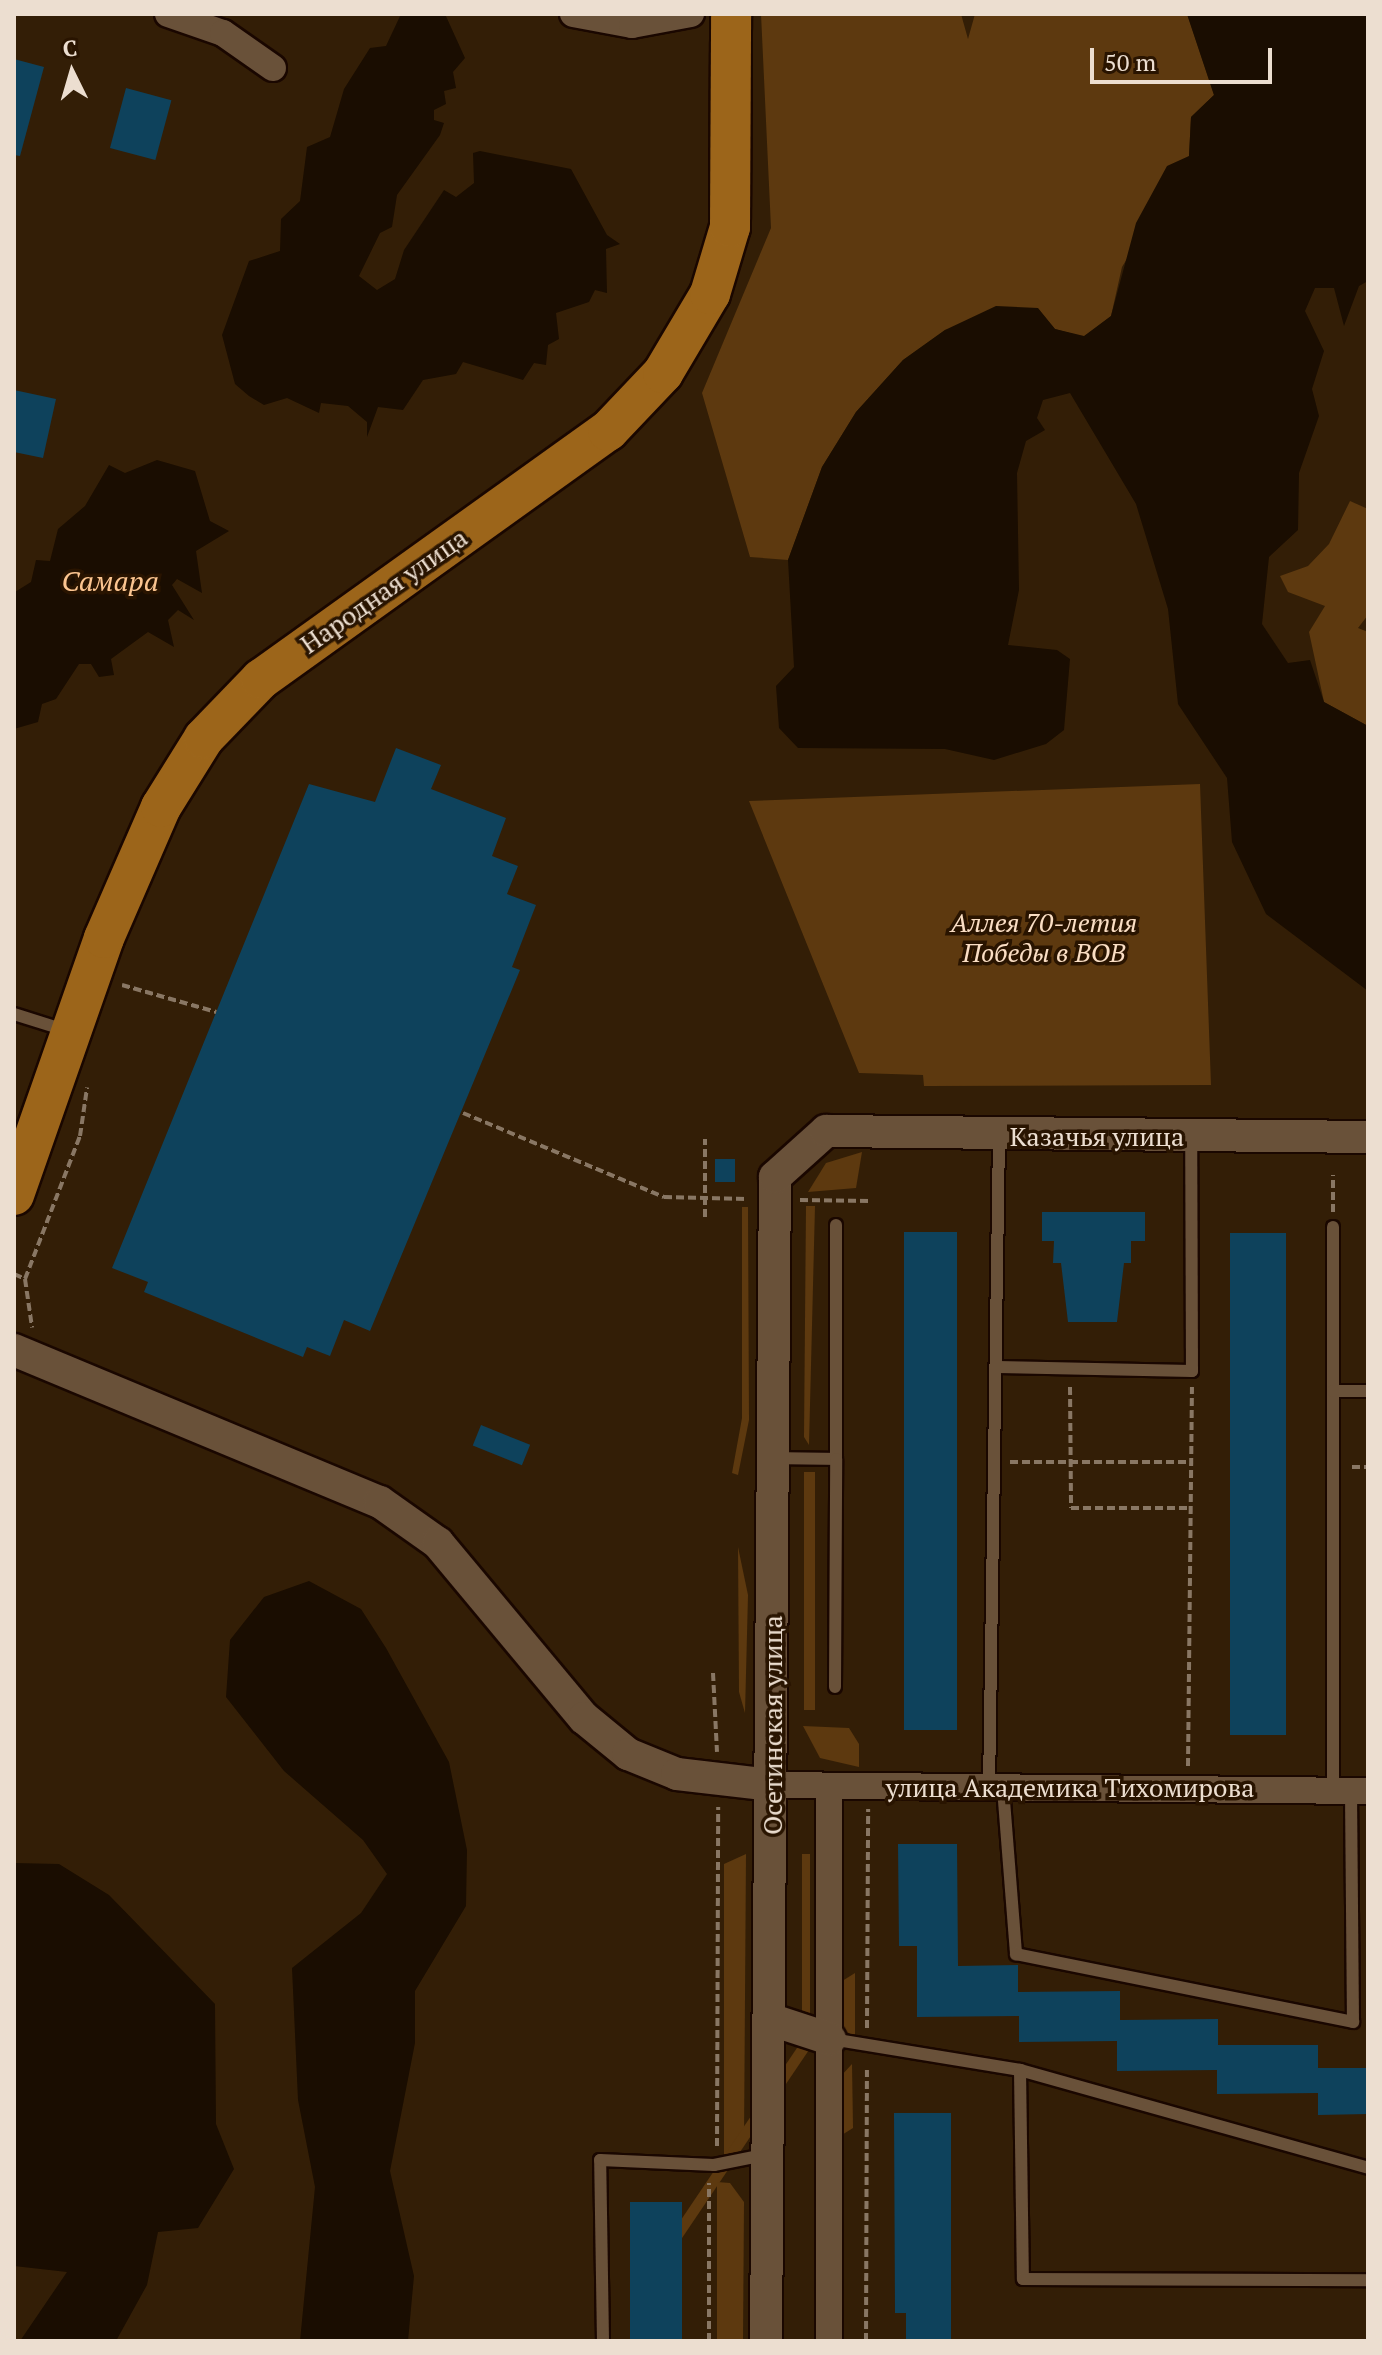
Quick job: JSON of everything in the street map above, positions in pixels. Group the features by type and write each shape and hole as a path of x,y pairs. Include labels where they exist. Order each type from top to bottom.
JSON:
{"main road":[{"name":"Народная улица","path":"14,1195 71,1032 161,807 204,738 261,679 608,431 663,373 710,294 730,227 731,14"}],"street":[{"path":"168,14 223,33 273,68"},
{"path":"573,14 632,25 691,14"},
{"name":"Казачья улица","path":"826,1131 999,1137 1368,1137"},
{"name":"Осетинская улица","path":"766,2341 764,2155 772,2020 775,1177 826,1131"},
{"path":"23,1338 380,1502 438,1543 584,1718 615,1745 677,1774 772,1785"},
{"name":"улица Академика Тихомирова","path":"772,1785 1351,1791"},
{"path":"829,1798 829,2341"},
{"path":"772,2020 830,2039"}],"lane":[{"path":"14,1014 71,1032"},
{"path":"999,1137 996,1788 1016,1954 1353,2022 1351,1791 1333,1391 1333,1227"},
{"path":"998,1367 1192,1371 1191,1138"},
{"path":"835,1687 836,1225"},
{"path":"1333,1391 1368,1391"},
{"path":"774,1458 836,1459"},
{"path":"830,2039 1020,2070 1368,2168"},
{"path":"1020,2070 1023,2279 1368,2280"},
{"path":"603,2341 600,2160 714,2165 764,2155"}],"path":[{"path":"115,996 117,971"},
{"path":"116,983 173,994 216,1012"},
{"path":"23,1338 25,1279 80,1136 89,1072"},
{"path":"463,1113 664,1197 870,1201"},
{"path":"705,1139 705,1217"},
{"path":"1333,1175 1333,1227"},
{"path":"14,1274 25,1279"},
{"path":"1070,1369 1071,1508 1191,1508"},
{"path":"1188,1789 1192,1371"},
{"path":"996,1462 1191,1462"},
{"path":"713,1673 718,1762"},
{"path":"717,2156 718,1803"},
{"path":"867,2034 868,1808"},
{"path":"866,2341 867,2070"},
{"path":"709,2181 709,2341"}],"green space":[{"path":"761,14 961,14 968,39 975,14 1187,14 1214,95 1191,117 1189,156 1122,267 1111,316 1084,337 1055,329 1038,309 945,330 903,360 856,412 822,467 788,560 750,557 702,393 771,228"},
{"path":"1350,501 1368,509 1368,615 1358,628 1368,632 1368,726 1324,702 1309,632 1325,606 1288,592 1280,576 1308,566 1329,544"},
{"name":"Аллея 70-летия Победы в ВОВ","path":"1200,784 1211,1085 924,1086 923,1075 859,1073 749,801"},
{"path":"862,1152 856,1188 808,1192 826,1163"},
{"path":"806,1206 815,1206 809,1445 804,1437"},
{"path":"742,1207 748,1207 749,1420 738,1475 732,1473 742,1418"},
{"path":"804,1472 815,1472 815,1710 804,1710"},
{"path":"738,1547 748,1595 745,1713 739,1692"},
{"path":"803,1726 849,1728 859,1744 859,1767 820,1758"},
{"path":"746,1854 744,2139 724,2157 724,1864"},
{"path":"802,1854 810,1854 810,2021 802,2021"},
{"path":"855,1973 855,2037 842,2029 839,1983"},
{"path":"801,2042 810,2048 643,2296 634,2290"},
{"path":"852,2064 853,2128 837,2138 840,2077"},
{"path":"717,2182 730,2183 744,2202 743,2341 717,2341"}],"water":[{"path":"401,14 445,14 465,58 453,72 456,88 444,91 446,104 434,110 434,120 444,123 440,135 397,195 392,227 380,233 359,276 377,290 395,279 404,250 444,190 456,197 474,183 473,153 480,151 571,169 607,235 620,244 606,249 607,293 595,290 589,302 556,313 559,339 548,345 546,365 534,363 523,380 463,362 456,374 423,380 403,410 378,407 367,437 367,422 348,406 321,403 319,413 287,398 264,405 249,396 235,384 222,335 249,261 280,251 281,219 300,201 307,147 330,137 344,89 370,48 386,46"},
{"path":"1187,14 1368,14 1368,281 1359,286 1344,326 1334,288 1315,288 1305,311 1324,351 1312,389 1319,416 1299,473 1298,530 1269,557 1262,624 1288,663 1310,660 1324,702 1368,726 1368,991 1266,914 1232,842 1227,778 1178,704 1168,609 1136,504 1070,393 1043,400 1037,418 1045,430 1026,441 1017,473 1019,590 1008,645 1057,650 1070,659 1064,730 1046,744 994,760 945,749 798,748 779,728 776,686 794,667 788,560 822,467 856,412 903,360 945,330 996,306 1038,308 1055,329 1084,336 1111,316 1136,223 1167,166 1189,156 1191,117 1214,95"},
{"name":"Самара","path":"157,460 195,471 210,521 229,531 196,551 202,593 177,579 172,585 194,620 178,610 168,620 174,647 148,632 111,659 114,675 99,677 91,664 79,664 56,699 42,704 38,722 14,729 15,592 31,582 36,560 50,561 58,529 85,506 109,465 125,473"},
{"path":"309,1581 361,1609 386,1648 449,1762 467,1850 466,1906 415,1991 415,2043 390,2171 414,2276 408,2341 300,2341 315,2187 298,2100 292,1968 361,1913 387,1874 363,1840 284,1771 226,1697 230,1640 264,1597"},
{"path":"14,1863 59,1864 109,1895 215,2004 216,2124 234,2169 198,2228 158,2232 147,2285 116,2341 20,2341 67,2272 14,2266"}],"building":[{"path":"14,59 44,67 20,156 14,155"},
{"path":"126,88 171,100 155,160 110,148"},
{"path":"14,390 56,399 43,458 14,452"},
{"path":"396,748 441,765 431,789 506,818 492,856 518,866 507,894 536,905 512,967 520,970 370,1331 344,1320 330,1356 307,1347 303,1357 144,1292 148,1282 112,1268 309,784 375,802"},
{"path":"715,1159 735,1159 735,1182 715,1182"},
{"path":"1042,1212 1145,1212 1145,1241 1131,1241 1131,1263 1124,1263 1117,1322 1068,1322 1061,1263 1053,1263 1054,1241 1042,1241"},
{"path":"904,1232 957,1232 957,1730 904,1730"},
{"path":"1230,1233 1286,1233 1286,1735 1230,1735"},
{"path":"481,1425 530,1445 522,1465 473,1445"},
{"path":"898,1844 957,1844 958,1966 1018,1965 1018,1992 1120,1991 1120,2020 1218,2019 1218,2045 1318,2045 1318,2068 1368,2068 1368,2114 1318,2115 1318,2093 1217,2094 1217,2070 1117,2071 1117,2041 1019,2042 1019,2016 917,2017 917,1946 899,1946"},
{"path":"894,2113 951,2113 951,2341 906,2341 906,2313 895,2313"},
{"path":"630,2202 682,2202 682,2341 630,2341"}]}
